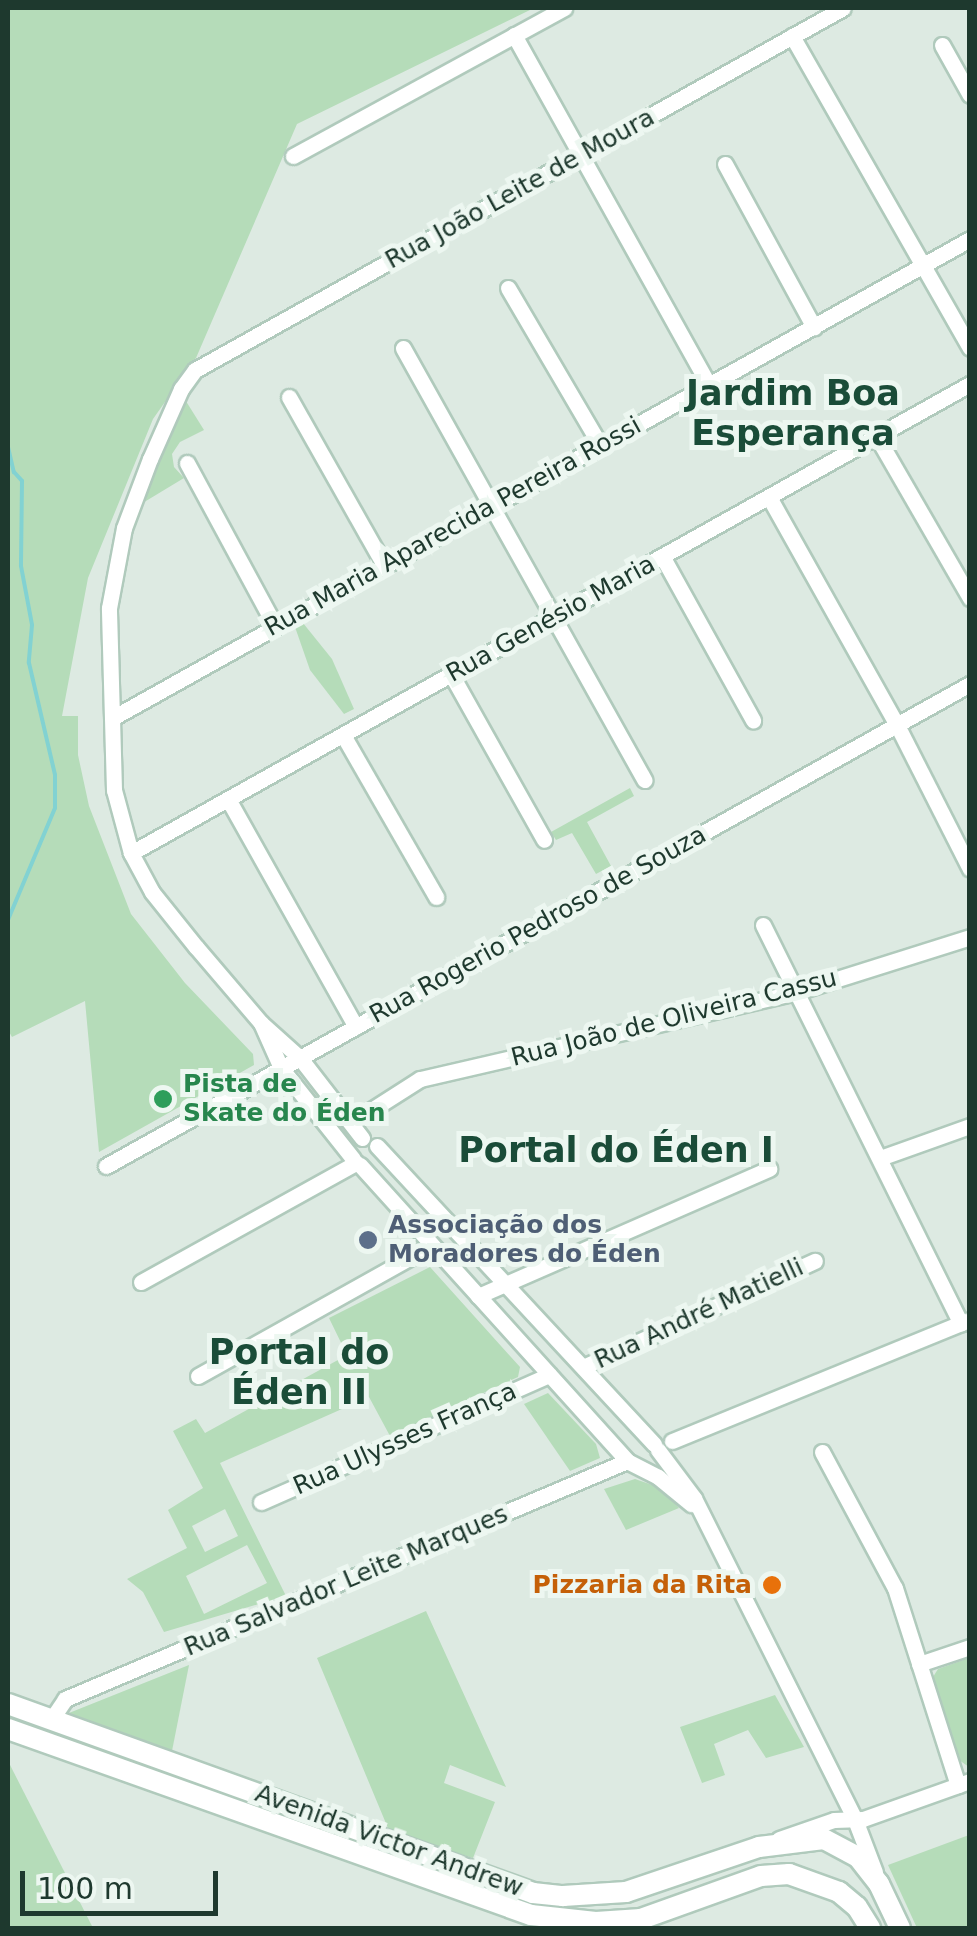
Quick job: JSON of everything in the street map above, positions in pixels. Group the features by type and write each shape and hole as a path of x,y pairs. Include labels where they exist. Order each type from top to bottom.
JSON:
{"main road":[{"name":"Avenida Victor Andrew","path":"8,1704 533,1893 563,1896 626,1892 759,1847 824,1839 858,1857 879,1884 900,1928"},
{"path":"51,1720 67,1750"},
{"name":"Avenida Victor Andrew","path":"8,1729 531,1915 596,1922 641,1919 761,1876 788,1874 818,1881 850,1900 870,1928"},
{"path":"686,1906 694,1880 718,1870 727,1858"}],"street":[{"path":"293,156 564,8"},
{"name":"Rua João Leite de Moura","path":"114,698 110,608 124,528 181,389 195,370 844,8"},
{"path":"514,35 708,385"},
{"path":"792,36 970,348"},
{"path":"942,44 970,95"},
{"path":"725,164 814,326"},
{"name":"Rua Maria Aparecida Pereira Rossi","path":"114,717 970,238"},
{"path":"508,288 600,446"},
{"path":"402,348 644,780"},
{"name":"Rua Genésio Maria","path":"132,853 970,384"},
{"path":"288,397 384,565"},
{"path":"876,436 970,598"},
{"path":"187,464 275,626"},
{"path":"769,496 897,725 970,869"},
{"path":"662,556 753,720"},
{"path":"452,674 544,840"},
{"name":"Rua Rogerio Pedroso de Souza","path":"106,1166 970,684"},
{"path":"147,700 114,698 114,790 132,853 152,892 261,1023 300,1058 351,1124 507,1283 583,1367 654,1449 700,1510 854,1817 879,1884"},
{"path":"343,735 436,898"},
{"path":"228,799 356,1027"},
{"path":"763,925 965,1322"},
{"name":"Rua João de Oliveira Cassu","path":"351,1124 420,1079 796,992 970,937"},
{"path":"261,1023 281,1068 357,1162 627,1461 658,1477 700,1510"},
{"path":"141,1282 357,1162 373,1162 368,1140 382,1103"},
{"path":"880,1158 970,1126"},
{"path":"357,1162 352,1146 368,1140"},
{"path":"478,1296 769,1168"},
{"path":"198,1376 432,1245"},
{"name":"Rua André Matielli","path":"583,1367 815,1261"},
{"name":"Rua Salvador Leite Marques","path":"29,1712 965,1322"},
{"name":"Rua Ulysses França","path":"261,1502 549,1374"},
{"path":"759,1847 818,1824 854,1817 863,1820 964,1783 894,1588 822,1452"},
{"path":"919,1664 970,1646"},
{"path":"51,1720 65,1698"}],"green space":[{"path":"8,8 534,8 297,124 196,358 153,419 88,578 62,716 78,716 78,755 89,806 131,914 185,983 253,1054 254,1065 99,1152 85,1001 12,1037 8,1030"},
{"path":"184,398 204,430 180,442 172,454 174,467 184,478 141,504"},
{"path":"303,623 332,659 354,709 344,714 310,670 295,627"},
{"path":"630,788 634,796 587,822 611,866 596,874 572,833 556,840 551,832"},
{"path":"430,1267 520,1367 518,1377 390,1436 369,1397 220,1463 286,1596 164,1632 143,1592 127,1579 187,1548 168,1510 203,1488 173,1431 196,1419 205,1433 347,1355 329,1318","holes":["225,1509 238,1536 205,1552 192,1526","247,1545 267,1583 204,1614 186,1576"]},
{"path":"548,1393 596,1444 600,1458 570,1471 524,1404"},
{"path":"635,1479 664,1489 679,1508 626,1530 604,1489"},
{"path":"426,1611 506,1787 450,1765 444,1783 495,1802 473,1858 390,1833 317,1658"},
{"path":"970,1658 969,1767 959,1760 933,1677 938,1669"},
{"path":"189,1665 171,1756 69,1718 69,1713"},
{"path":"775,1695 804,1747 766,1758 748,1730 714,1744 725,1775 702,1783 680,1727"},
{"path":"8,1761 93,1928 8,1928"},
{"path":"969,1835 969,1928 917,1928 888,1865"}],"waterway":[{"path":"8,447 14,472 22,481 21,566 32,625 29,663 55,775 55,808 8,920"}],"place":[{"name":"Pista de Skate do Éden","path":"163,1099"},
{"name":"Associação dos Moradores do Éden","path":"368,1240"},
{"name":"Pizzaria da Rita","path":"772,1585"}],"district":[{"name":"Jardim Boa Esperança","path":"793,413"},
{"name":"Portal do Éden I","path":"616,1150"},
{"name":"Portal do Éden II","path":"299,1372"}]}
